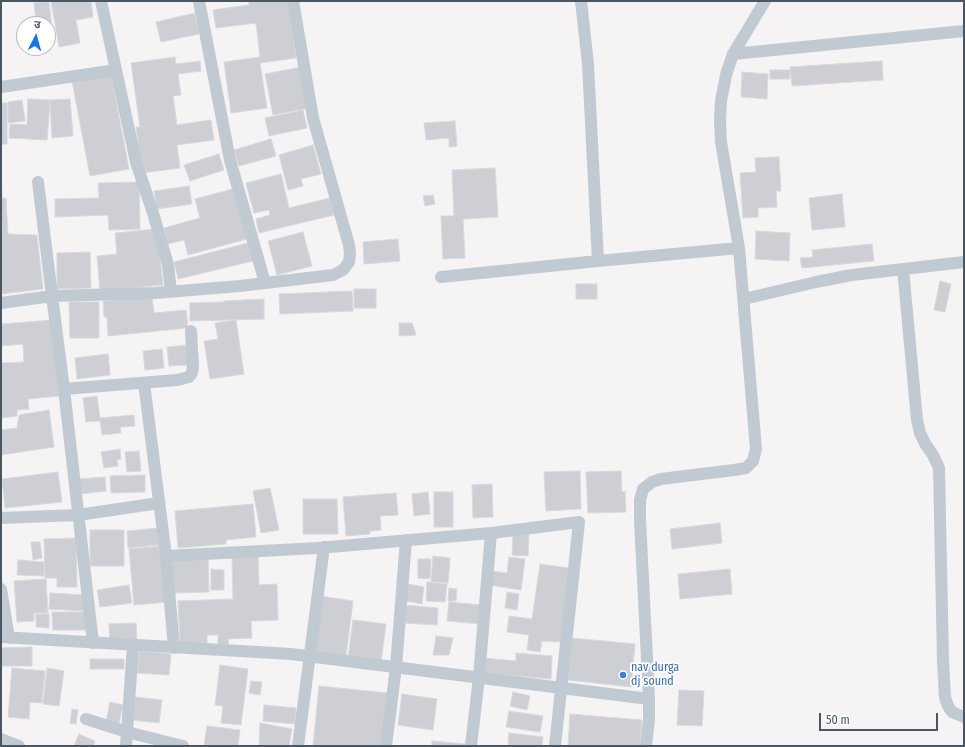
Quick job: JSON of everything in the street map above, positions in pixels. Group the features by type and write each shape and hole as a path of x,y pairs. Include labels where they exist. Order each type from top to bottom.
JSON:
{"street":[{"path":"101,1 136,162 168,265 171,292"},
{"path":"198,1 230,160 265,283"},
{"path":"1,303 52,296 171,292 265,283 333,274 343,270 349,262 349,245 313,118 293,1"},
{"path":"580,1 588,64 598,261"},
{"path":"646,746 649,720 649,699 640,520 640,500 643,489 652,482 661,478 746,468 755,457 756,449 739,248 721,142 720,120 721,101 726,75 733,54 765,1"},
{"path":"733,54 964,31"},
{"path":"1,88 116,70"},
{"path":"38,182 64,389 93,643"},
{"path":"441,277 739,248"},
{"path":"744,299 830,280 964,262"},
{"path":"903,269 917,420 920,433 926,445 933,454 939,468 945,697 952,712 964,717"},
{"path":"64,389 177,380 190,377 193,367 191,330"},
{"path":"144,383 166,556 174,648"},
{"path":"1,518 78,515 159,503"},
{"path":"166,556 324,547 491,533 579,522 555,746"},
{"path":"471,746 479,678 491,533"},
{"path":"386,746 396,667 406,540"},
{"path":"298,746 311,657 324,547"},
{"path":"1,589 5,638 290,654 649,699"},
{"path":"126,746 134,645"},
{"path":"86,719 127,732 183,746"},
{"path":"1,739 19,746"}],"building":[{"path":"51,1 91,1 93,17 76,20 80,43 59,47 56,30 56,16 54,16"},
{"path":"249,1 288,1 296,58 260,63 267,108 231,113 224,62 260,57 256,23 216,28 213,10 249,5"},
{"path":"49,2 51,16 35,16 34,3"},
{"path":"195,13 199,34 161,42 156,22"},
{"path":"175,57 176,64 200,61 201,71 178,74 181,95 173,96 177,125 211,120 214,140 177,145 180,168 142,173 136,127 140,127 131,63"},
{"path":"882,61 883,80 792,86 790,67"},
{"path":"301,67 309,108 273,115 265,74"},
{"path":"770,70 790,70 790,79 770,79"},
{"path":"742,72 768,74 767,99 741,97"},
{"path":"111,74 129,169 90,176 72,81"},
{"path":"28,99 50,100 47,140 9,138 10,124 27,125"},
{"path":"70,99 73,136 52,138 50,100"},
{"path":"22,100 25,121 8,123 8,102"},
{"path":"1,103 7,103 7,144 1,144"},
{"path":"303,110 307,128 269,136 265,118"},
{"path":"455,121 457,146 449,147 449,138 426,140 424,123"},
{"path":"271,139 276,156 239,166 234,150"},
{"path":"313,145 321,174 301,179 303,186 288,190 279,155"},
{"path":"219,154 224,170 190,181 184,165"},
{"path":"779,157 781,191 776,191 777,207 758,208 758,217 743,218 740,173 756,172 755,158"},
{"path":"495,168 498,217 463,219 465,258 443,259 441,216 454,216 452,170"},
{"path":"281,174 289,208 330,198 334,215 259,233 256,219 270,215 269,210 254,213 246,183"},
{"path":"1,182 2,198 6,198 8,234 37,235 43,289 1,294"},
{"path":"139,182 140,229 109,230 108,215 55,217 55,199 99,198 98,183"},
{"path":"189,186 192,204 157,209 154,191"},
{"path":"233,189 247,239 188,255 184,240 168,244 164,228 200,218 195,199"},
{"path":"842,194 845,227 812,230 809,198"},
{"path":"433,195 435,204 425,206 423,196"},
{"path":"157,229 163,285 100,291 97,256 117,254 115,233"},
{"path":"756,231 790,233 789,261 755,259"},
{"path":"303,232 312,266 277,275 268,241"},
{"path":"398,239 400,261 364,264 363,242"},
{"path":"248,243 253,261 178,279 174,262"},
{"path":"872,244 874,261 802,268 800,258 813,257 812,250"},
{"path":"90,252 91,288 57,289 57,253"},
{"path":"940,281 951,284 945,312 934,310"},
{"path":"576,284 597,284 597,299 576,299"},
{"path":"354,289 376,289 376,308 354,308"},
{"path":"352,291 353,311 280,314 279,294"},
{"path":"152,296 154,313 186,310 188,328 108,336 107,317 104,317 103,301"},
{"path":"264,299 264,319 190,321 190,303"},
{"path":"69,302 99,302 99,338 70,338"},
{"path":"53,320 59,396 28,399 29,409 17,410 17,416 1,418 1,363 24,362 23,344 1,346 1,324"},
{"path":"236,320 244,374 210,379 204,341 218,339 215,323"},
{"path":"399,323 412,323 416,335 399,336"},
{"path":"186,345 188,365 169,366 167,347"},
{"path":"162,349 164,368 145,370 143,351"},
{"path":"108,354 110,375 77,379 75,358"},
{"path":"97,396 100,418 134,415 135,426 120,427 121,433 102,435 100,421 86,422 83,398"},
{"path":"49,410 54,447 1,455 1,430 17,428 19,415"},
{"path":"120,449 121,459 117,460 118,466 104,468 101,452"},
{"path":"139,451 141,471 127,472 125,452"},
{"path":"580,471 581,509 546,511 544,472"},
{"path":"621,471 622,492 625,491 626,512 588,513 586,472"},
{"path":"58,472 62,502 5,508 2,479"},
{"path":"145,475 145,492 111,493 110,476"},
{"path":"105,477 106,491 80,494 79,479"},
{"path":"492,484 493,517 473,518 472,485"},
{"path":"270,488 279,530 261,533 253,491"},
{"path":"428,492 430,514 414,516 412,494"},
{"path":"434,492 453,492 453,527 434,527"},
{"path":"396,493 398,515 380,516 381,530 370,531 370,534 346,536 343,497"},
{"path":"303,499 337,499 338,534 303,534"},
{"path":"253,504 256,537 226,540 226,544 178,548 175,511"},
{"path":"720,523 722,543 672,549 670,529"},
{"path":"158,528 159,545 128,548 127,531"},
{"path":"90,530 124,530 124,566 90,566"},
{"path":"513,533 529,534 528,556 512,555"},
{"path":"76,538 77,587 57,587 57,578 45,578 44,539"},
{"path":"31,542 40,542 42,558 33,560"},
{"path":"163,546 168,602 134,605 129,549"},
{"path":"258,556 259,585 277,584 278,620 251,621 252,638 228,639 229,645 218,645 218,635 207,635 207,643 180,644 178,601 233,599 232,557"},
{"path":"433,556 450,558 448,583 431,582"},
{"path":"509,557 525,559 521,590 489,585 491,571 507,573"},
{"path":"172,558 208,558 209,592 173,593"},
{"path":"418,559 431,559 430,579 418,578"},
{"path":"18,560 44,562 44,576 17,575"},
{"path":"540,564 569,568 561,642 542,641 540,652 527,650 529,635 507,632 509,616 532,619"},
{"path":"211,569 224,570 224,590 211,590"},
{"path":"730,569 732,594 680,599 678,574"},
{"path":"46,579 48,613 34,613 34,621 17,622 14,581"},
{"path":"427,582 447,584 445,602 426,601"},
{"path":"408,584 424,587 422,604 406,601"},
{"path":"129,585 132,603 100,607 97,590"},
{"path":"449,588 457,589 456,601 448,601"},
{"path":"507,592 519,594 517,610 505,608"},
{"path":"50,593 85,595 84,611 49,609"},
{"path":"320,596 353,601 346,656 313,652"},
{"path":"449,602 481,605 480,624 447,621"},
{"path":"405,605 438,608 437,625 403,623"},
{"path":"52,612 87,612 87,630 53,630"},
{"path":"36,614 49,614 49,628 36,627"},
{"path":"353,620 386,624 381,662 348,658"},
{"path":"136,623 137,640 110,642 109,624"},
{"path":"436,636 453,638 449,655 433,655"},
{"path":"572,638 635,644 631,687 568,680"},
{"path":"32,647 32,666 1,666 1,648"},
{"path":"139,651 171,654 169,675 137,673"},
{"path":"516,653 552,656 551,679 482,673 483,658 516,661"},
{"path":"90,659 124,659 124,669 90,669"},
{"path":"220,665 248,669 241,725 221,723 223,706 215,705"},
{"path":"12,668 45,671 42,703 30,702 29,719 8,717"},
{"path":"47,668 64,671 59,706 43,704"},
{"path":"251,681 262,682 260,695 249,693"},
{"path":"319,686 387,693 382,746 313,746"},
{"path":"679,690 704,691 702,726 677,725"},
{"path":"513,692 530,696 527,710 510,706"},
{"path":"402,694 437,699 433,730 398,725"},
{"path":"135,697 162,700 159,723 132,720"},
{"path":"110,702 123,705 119,723 106,721"},
{"path":"264,705 296,708 295,724 263,721"},
{"path":"72,709 78,710 76,724 70,723"},
{"path":"509,711 543,716 540,732 506,727"},
{"path":"570,714 642,720 640,746 568,746"},
{"path":"260,723 292,729 289,746 259,746"},
{"path":"207,726 240,730 238,746 204,746"},
{"path":"509,733 543,737 542,746 508,746"},
{"path":"79,734 95,741 93,746 74,746"},
{"path":"432,741 466,744 466,746 432,746"}],"place":[{"name":"nav durga dj sound","path":"623,675"}]}
